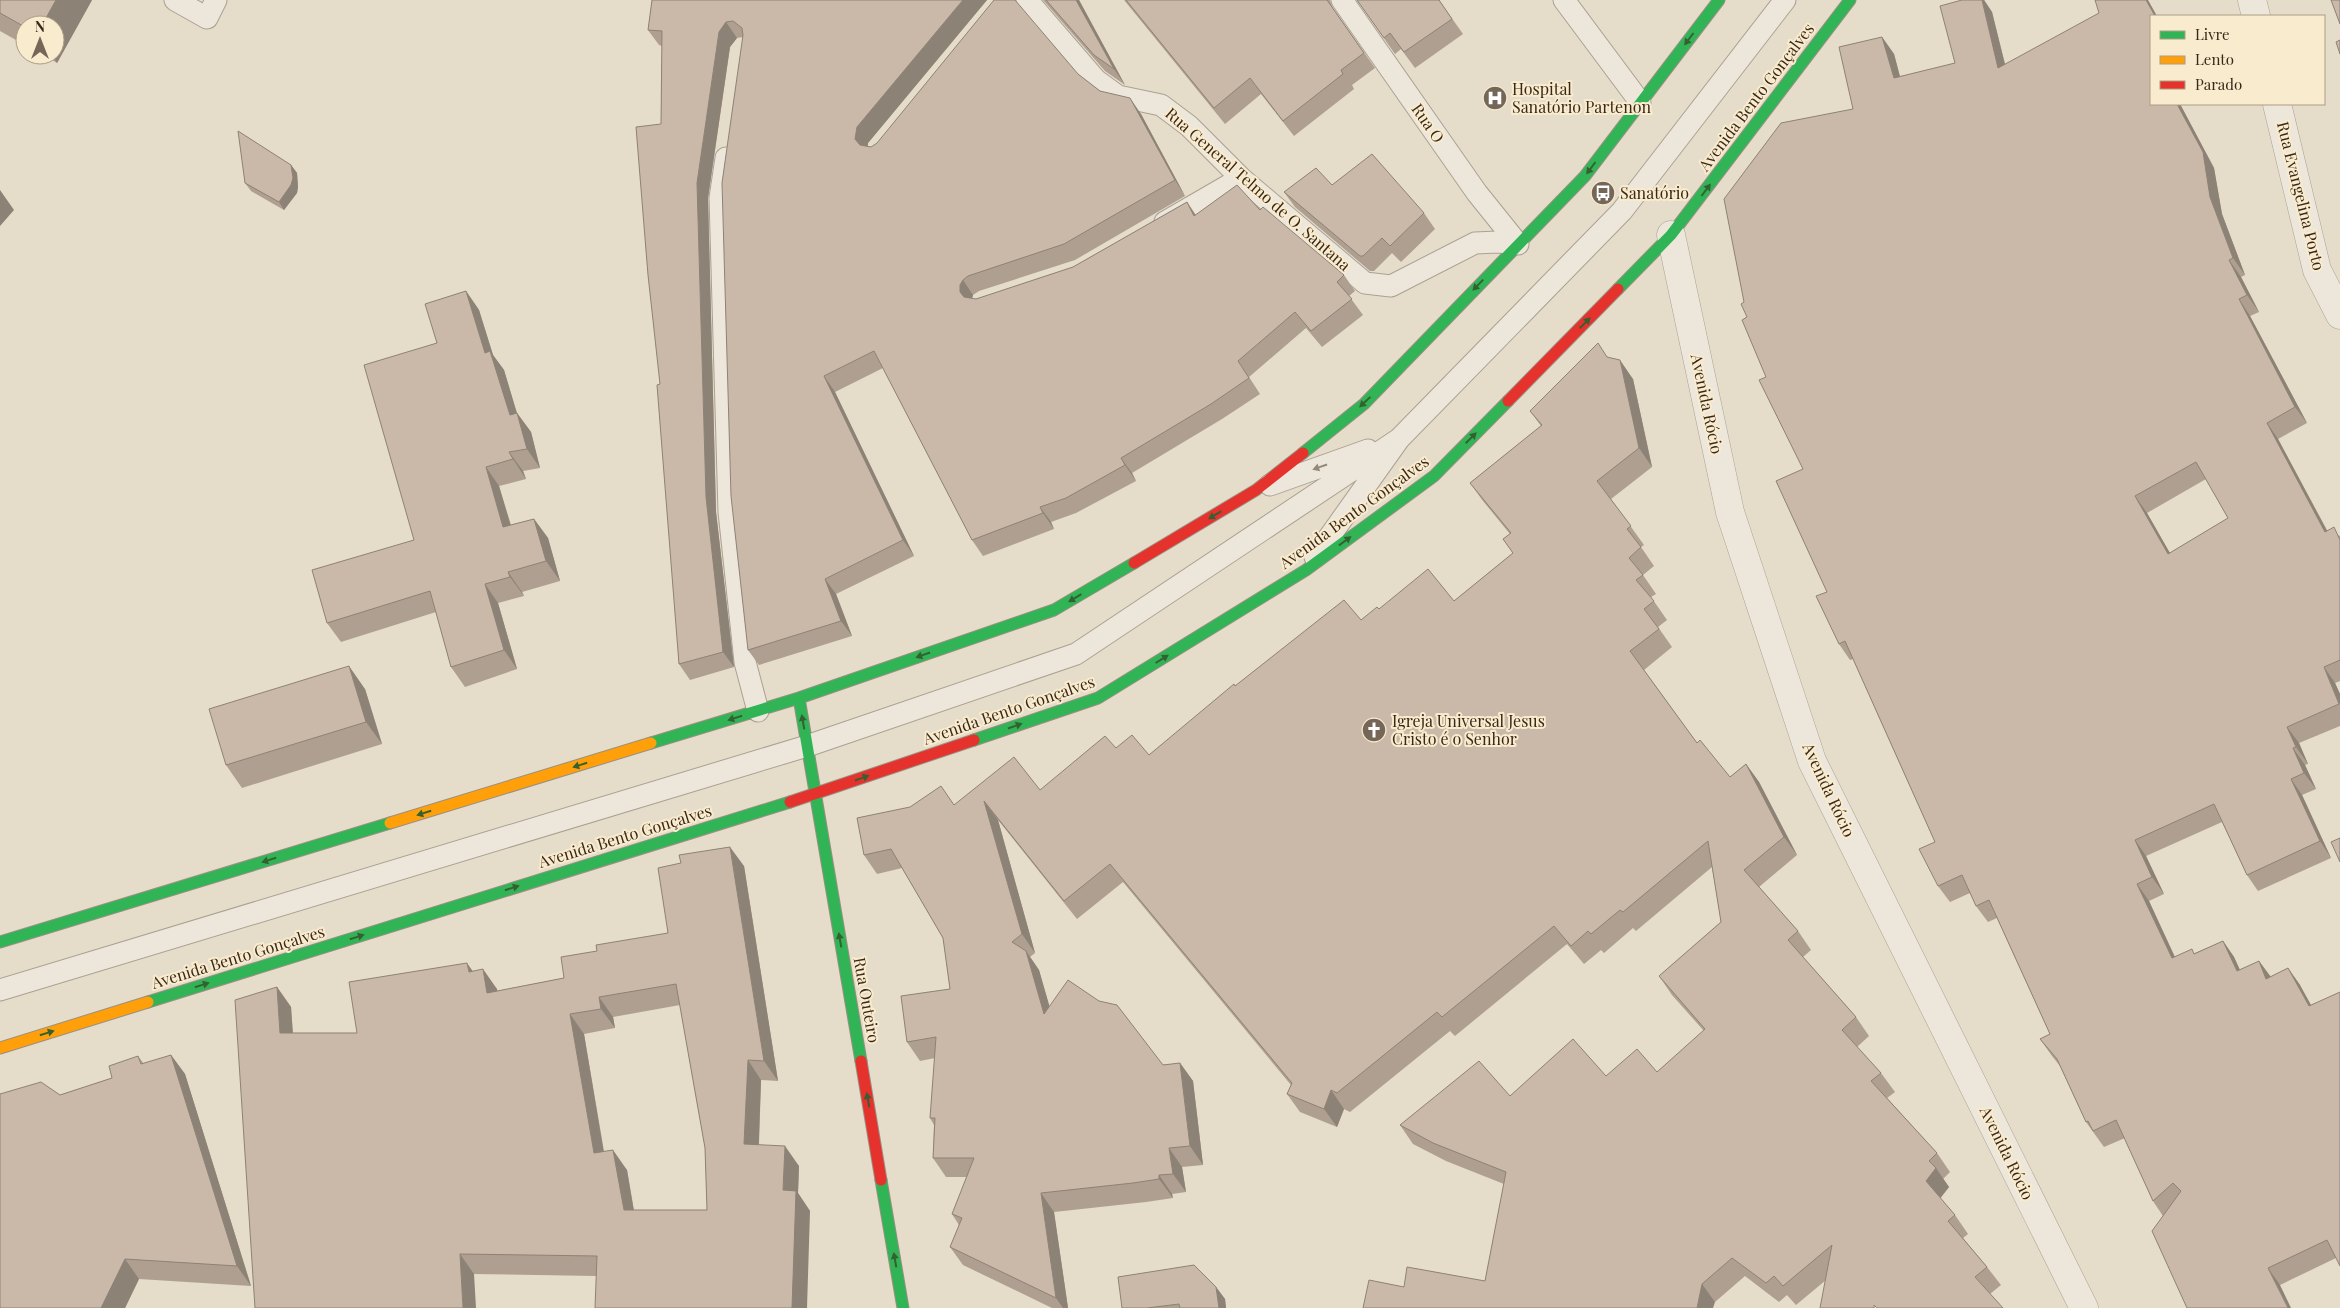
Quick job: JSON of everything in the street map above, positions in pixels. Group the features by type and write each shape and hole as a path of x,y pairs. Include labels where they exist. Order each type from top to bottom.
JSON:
{"main road":[{"path":"0,942 758,711 1054,610 1256,490 1364,404 1585,176 1719,0"},
{"name":"Avenida Bento Gonçalves","path":"0,1048 815,794 1098,698 1306,570 1434,476 1671,236 1850,0"},
{"name":"Rua Outeiro","path":"799,698 903,1308"}],"street":[{"path":"2252,0 2256,15"},
{"name":"Rua Evangelina Porto","path":"2277,105 2317,270 2340,315"},
{"name":"Avenida Rócio","path":"1671,236 1730,512 1812,761 2084,1308"}],"lane":[{"path":"175,0 207,18 216,0"},
{"name":"Rua General Telmo de O. Santana","path":"1027,0 1096,80 1118,96 1161,104 1189,126 1241,178 1366,283 1391,286 1475,243 1498,242 1518,244"},
{"name":"Rua O","path":"1342,0 1478,193 1518,244"},
{"path":"1564,0 1640,102"},
{"path":"1306,570 1399,439 1622,211 1785,0"},
{"path":"728,142 720,198 729,512 745,662 758,711"},
{"path":"1148,232 1241,178"},
{"path":"1256,490 1399,439"},
{"path":"0,990 807,746 1076,654 1399,439"}],"building":[{"path":"0,0 56,0 48,15 15,15 15,21 0,13"},
{"path":"652,0 963,0 857,127 855,139 860,145 871,147 877,143 994,0 1015,0 1078,74 1100,91 1130,98 1175,180 1064,244 968,276 960,285 960,292 964,297 976,299 1073,267 1187,202 1194,216 1237,185 1260,210 1263,207 1344,275 1337,282 1352,299 1311,331 1295,312 1238,361 1249,378 1211,404 1121,458 1125,465 1066,498 1040,507 1043,513 972,540 874,351 824,376 903,540 825,579 841,621 748,650 731,496 722,183 743,35 742,28 733,21 726,22 719,32 697,183 706,497 723,652 679,664 657,385 660,384 648,275 636,127 661,124 662,31 648,30"},
{"path":"1046,0 1076,0 1114,69 1094,55"},
{"path":"1126,0 1327,0 1364,53 1341,70 1343,74 1283,121 1250,78 1214,108"},
{"path":"1357,0 1439,0 1452,19 1404,52 1390,33 1384,38"},
{"path":"1962,0 1982,0 1998,68 2099,13 2095,0 2146,0 2154,15 2150,15 2150,105 2178,105 2203,152 2210,197 2233,258 2229,260 2247,295 2239,299 2295,407 2267,423 2325,532 2334,527 2340,540 2340,660 2324,667 2339,704 2287,727 2296,747 2293,748 2304,773 2291,779 2320,841 2247,875 2214,804 2135,840 2152,877 2137,884 2172,958 2192,949 2194,954 2223,941 2237,971 2259,961 2266,979 2288,968 2309,1006 2340,992 2340,1266 2327,1240 2268,1268 2288,1308 2187,1308 2152,1231 2181,1191 2173,1183 2153,1201 2116,1120 2093,1131 2088,1121 2086,1122 2057,1059 2040,1039 2050,1034 1989,900 1976,906 1962,875 1938,886 1919,849 1935,842 1845,641 1839,644 1816,596 1827,592 1776,481 1803,469 1759,380 1766,377 1742,320 1747,317 1741,304 1744,302 1724,199 1781,123 1853,109 1839,47 1882,37 1894,78 1955,63 1940,6","holes":["2196,462 2228,518 2168,554 2135,496"]},
{"path":"2331,0 2340,0 2340,24"},
{"path":"2340,40 2340,54 2336,42"},
{"path":"238,131 291,165 293,178 291,185 279,202 245,183"},
{"path":"1372,154 1424,213 1390,246 1382,238 1363,256 1360,256 1284,192 1316,168 1332,185"},
{"path":"466,291 485,353 490,351 510,415 517,413 527,449 509,452 513,459 486,467 503,527 534,519 546,561 508,572 510,577 485,584 504,650 451,667 430,591 327,623 312,570 414,540 364,365 437,343 425,304"},
{"path":"1598,343 1607,357 1620,360 1639,448 1597,481 1631,526 1627,529 1641,547 1629,558 1643,575 1636,580 1654,601 1644,609 1659,629 1630,651 1697,743 1700,740 1730,777 1746,764 1784,837 1744,870 1798,931 1788,940 1856,1017 1842,1030 1881,1073 1871,1081 1937,1153 1929,1161 1936,1168 1926,1181 1955,1215 1948,1221 1987,1267 1975,1277 2003,1308 1877,1308 1874,1305 1874,1308 1820,1308 1832,1245 1783,1286 1774,1276 1766,1283 1732,1258 1702,1284 1697,1308 1363,1308 1369,1280 1404,1287 1407,1267 1485,1281 1506,1172 1433,1143 1400,1125 1479,1061 1510,1096 1573,1039 1606,1076 1637,1049 1657,1072 1705,1029 1659,976 1721,922 1708,841 1623,912 1620,910 1591,934 1588,931 1571,946 1554,926 1442,1017 1437,1012 1337,1093 1331,1090 1324,1109 1287,1094 1292,1083 1110,864 1064,901 984,801 1022,934 1012,942 1026,951 1044,1014 1068,980 1099,1001 1117,1005 1163,1065 1180,1063 1190,1146 1169,1148 1173,1174 1159,1175 1159,1179 1041,1193 1056,1298 950,1247 962,1218 952,1214 974,1158 933,1158 935,1118 930,1118 936,1037 907,1042 901,996 950,989 943,938 891,849 864,855 857,818 910,807 941,786 954,805 1014,757 1040,790 1105,736 1116,748 1132,735 1149,755 1234,684 1235,686 1344,600 1361,620 1377,607 1379,609 1428,569 1454,601 1513,553 1503,539 1511,533 1470,483 1542,425 1530,411"},
{"path":"349,666 366,722 226,765 209,709"},
{"path":"2340,838 2340,862 2331,842"},
{"path":"730,847 764,1061 748,1060 744,1144 785,1146 783,1190 796,1191 792,1308 595,1308 597,1256 460,1254 463,1308 255,1308 235,1000 277,987 280,1033 357,1033 349,982 467,963 469,972 483,969 487,993 564,978 561,957 597,951 596,945 668,933 658,868 681,863 679,855","holes":["676,984 705,1148 707,1210 624,1210 613,1150 594,1153 570,1014 601,1009 599,997"]},
{"path":"171,1055 237,1266 125,1259 101,1308 0,1308 0,1094 41,1082 60,1095 112,1078 109,1066 138,1056 141,1064"},
{"path":"1194,1265 1216,1287 1219,1308 1180,1308 1179,1304 1147,1308 1122,1308 1118,1277"}],"traffic: fast":[{"path":"1303,453 1364,404 1585,176 1719,0"},
{"path":"1618,289 1671,235 1850,0"},
{"path":"974,740 1098,698 1306,570 1434,476 1508,401"},
{"path":"651,743 799,698 1054,610 1134,563"},
{"path":"799,698 861,1061"},
{"path":"148,1002 790,802"},
{"path":"0,942 390,823"},
{"path":"881,1180 903,1308"}],"traffic: slow":[{"path":"390,823 651,743"},
{"path":"0,1048 148,1002"}],"traffic: jam":[{"path":"1508,401 1618,289"},
{"path":"1134,563 1256,490 1303,453"},
{"path":"790,802 974,740"},
{"path":"861,1061 881,1180"}],"place":[{"name":"Hospital Sanatório Partenon","path":"1495,98"},
{"name":"Sanatório","path":"1603,193"},
{"name":"Igreja Universal Jesus Cristo é o Senhor","path":"1374,730"}]}
